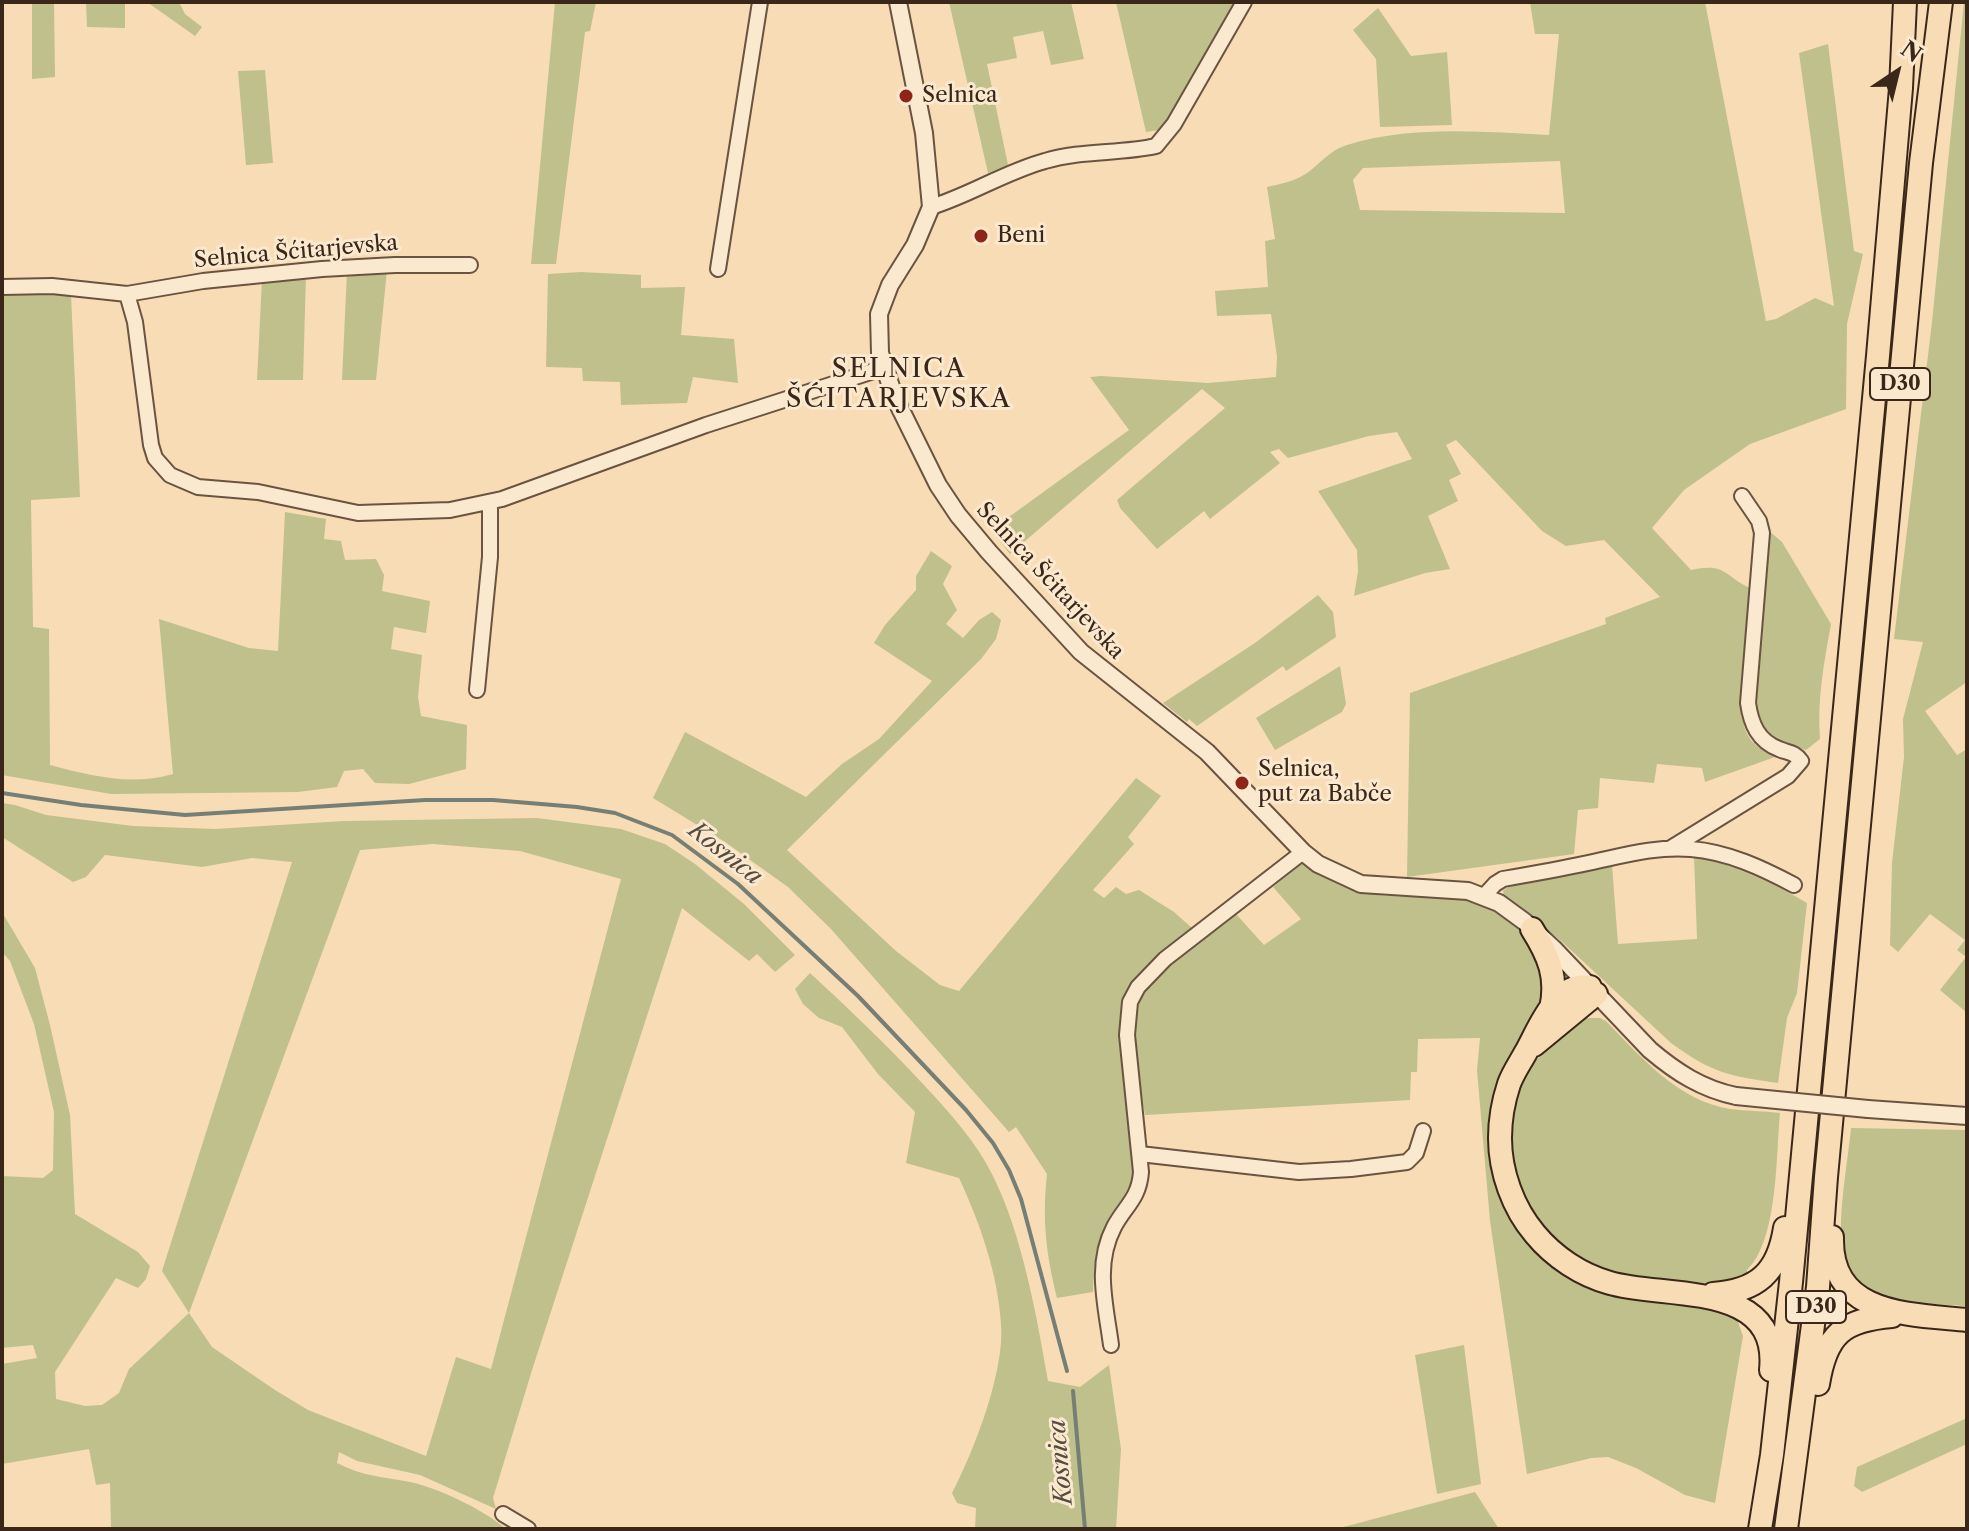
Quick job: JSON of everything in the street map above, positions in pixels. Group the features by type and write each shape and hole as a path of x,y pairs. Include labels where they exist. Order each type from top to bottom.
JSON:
{"main road":[{"name":"D30","path":"1760,1529 1775,1427 1800,1184 1878,356 1901,88 1905,2"},
{"name":"D30","path":"1786,1529 1818,1287 1919,179 1941,2"},
{"path":"1532,929 1543,946 1554,977 1551,1009"},
{"path":"1527,1050 1593,991 1582,986 1568,992 1551,1009 1527,1050 1509,1084 1500,1140 1506,1181 1528,1224 1551,1251 1596,1278 1623,1286 1704,1295 1739,1291 1767,1274 1780,1252 1786,1216 1800,1184"},
{"path":"1826,1177 1832,1201 1833,1258 1840,1276 1858,1298 1910,1315 1967,1320"},
{"path":"1704,1295 1743,1309 1764,1330 1771,1349 1771,1405 1775,1427"},
{"path":"1799,1437 1815,1404 1822,1363 1837,1335 1845,1327 1865,1318 1910,1315"}],"street":[{"path":"718,269 760,2"},
{"name":"Selnica Šćitarjevska","path":"898,2 924,133 931,207 915,245 890,285 879,314 878,333 883,368 894,396 938,485 989,552 1081,652 1207,752 1318,864 1361,884 1450,889 1484,896"},
{"path":"931,207 1049,159 1156,146 1174,124 1244,2"},
{"name":"Selnica Šćitarjevska","path":"2,287 52,286 127,294 203,281 322,269 470,265"},
{"path":"127,294 135,322 151,445 163,468 176,479 198,487 258,492 358,513 450,510 490,502 706,425 883,368"},
{"path":"1671,848 1788,776 1801,761 1796,754 1768,743 1757,733 1751,721 1748,703 1762,533 1759,521 1742,496"},
{"path":"477,690 490,557 490,502"},
{"path":"1794,885 1764,869 1726,856 1671,848 1503,879 1484,896 1506,908 1532,929 1666,1063 1705,1088 1736,1096 1967,1116"},
{"path":"1111,1345 1102,1299 1105,1251 1115,1225 1140,1188 1140,1154 1127,1035 1130,1002 1138,987 1165,959 1303,852"},
{"path":"1140,1154 1299,1172 1351,1169 1407,1162 1416,1153 1423,1131"},
{"path":"503,1514 528,1529"}],"green space":[{"path":"32,2 54,2 55,77 32,79"},
{"path":"86,2 125,2 125,28 87,27"},
{"path":"147,2 179,2 185,14 202,27 195,36"},
{"path":"555,2 596,2 590,31 585,32 556,264 531,264"},
{"path":"949,2 1071,2 1084,59 1051,65 1043,31 1013,37 1017,58 987,64 1008,165 988,173"},
{"path":"1116,2 1238,2 1166,129 1146,132"},
{"path":"1530,2 1705,2 1766,321 1776,319 1815,298 1834,306 1799,53 1828,44 1854,251 1863,254 1847,324 1846,409 1750,444 1684,490 1652,528 1691,570 1718,569 1750,588 1743,720 1753,743 1775,757 1705,782 1702,768 1657,764 1654,783 1600,778 1598,808 1578,810 1574,854 1407,877 1410,693 1606,624 1605,618 1660,597 1604,540 1566,546 1542,531 1456,440 1446,445 1461,474 1449,480 1458,501 1428,516 1450,569 1425,573 1354,596 1357,550 1318,491 1412,459 1397,432 1369,436 1288,458 1279,449 1270,452 1280,463 1210,519 1204,511 1157,549 1120,508 1117,500 1225,408 1202,389 1010,554 991,530 1129,430 1090,377 1208,383 1276,377 1277,357 1271,314 1217,316 1215,291 1268,287 1265,241 1275,239 1267,187 1302,176 1341,147 1371,139 1448,131 1549,135 1559,34 1535,34","holes":["1560,161 1565,213 1360,210 1353,180 1363,168"]},
{"path":"1964,2 1967,2 1967,682 1925,711 1957,755 1967,749 1967,1013 1940,990 1966,957 1957,950 1965,940 1930,914 1898,952 1890,945 1892,863 1904,757 1903,719 1923,642 1894,639 1932,322"},
{"path":"1378,8 1411,56 1447,52 1452,125 1380,127 1376,59 1353,30"},
{"path":"265,70 273,163 246,165 238,71"},
{"path":"387,270 376,380 342,380 347,272"},
{"path":"548,274 641,275 641,288 685,287 681,335 734,339 738,383 693,377 687,403 621,405 620,382 583,381 582,368 546,367"},
{"path":"306,275 303,380 257,380 262,280"},
{"path":"2,293 71,294 80,497 31,500 33,627 49,629 50,765 96,776 127,779 173,774 159,619 249,648 278,651 285,512 326,519 324,539 341,541 345,560 376,559 384,575 382,591 430,601 426,633 394,627 391,649 422,655 418,697 421,716 467,725 466,769 409,784 375,783 363,769 344,771 337,787 298,792 111,794 2,775"},
{"path":"1768,530 1782,542 1831,624 1820,695 1820,739 1806,750 1774,739 1763,729 1754,713"},
{"path":"931,551 952,566 943,584 957,610 946,624 963,638 979,620 992,612 1001,620 996,639 981,659 787,850 896,951 940,985 959,991 1136,778 1161,796 1128,837 1134,844 1093,890 1104,898 1116,887 1126,894 1139,890 1174,912 1192,928 1142,972 1129,992 1122,1011 1121,1055 1135,1150 1135,1180 1130,1194 1099,1244 1093,1292 1057,1298 1046,1236 1047,1174 1016,1127 1009,1132 831,929 788,887 725,842 653,798 685,732 806,797 842,764 879,739 932,681 874,643 885,625 916,590 916,576"},
{"path":"1318,595 1333,612 1336,637 1286,671 1283,666 1197,726 1163,703 1255,643"},
{"path":"1340,666 1346,704 1342,712 1275,750 1256,718"},
{"path":"2,803 46,815 133,826 215,829 344,821 537,818 621,829 665,844 695,864 744,904 795,955 775,972 757,954 749,961 682,908 533,1367 493,1498 496,1509 420,1475 357,1461 339,1452 337,1463 447,1494 474,1507 506,1529 111,1529 110,1483 96,1485 89,1449 2,1464 2,1364 37,1358 33,1345 2,1348 2,1176 43,1178 53,1170 54,1112 34,1024 10,961 2,952 2,912 35,968 50,1025 70,1115 75,1214 138,1252 150,1266 146,1279 138,1288 116,1278 55,1372 56,1399 85,1406 102,1405 119,1393 129,1369 189,1313 162,1271 292,862 252,858 202,867 105,855 86,877 73,882 2,837","holes":["433,844 520,851 621,879 491,1369 456,1357 426,1456 308,1410 212,1347 189,1313 360,850"]},
{"path":"1694,856 1752,875 1807,903 1797,993 1787,1018 1778,1083 1722,1072 1685,1053 1559,939 1504,896 1503,891 1510,885 1612,865 1618,944 1697,939"},
{"path":"1304,862 1332,881 1364,893 1474,902 1494,909 1513,921 1530,940 1548,986 1495,1109 1532,1244 1692,1302 1743,1315 1738,1322 1743,1336 1715,1503 1685,1495 1636,1468 1608,1457 1591,1458 1527,1474 1490,1221 1477,1070 1480,1038 1418,1039 1417,1072 1411,1072 1410,1100 1145,1115 1132,1030 1136,1005 1142,994 1165,969 1236,914 1264,945 1301,919 1273,887"},
{"path":"810,973 923,1084 961,1127 986,1163 1003,1199 1020,1249 1048,1381 1080,1387 1109,1365 1121,1449 1116,1529 975,1529 976,1508 957,1503 952,1493 978,1433 998,1364 1001,1324 992,1268 981,1231 959,1178 906,1163 915,1112 878,1074 842,1027 819,1018 803,1004 795,989"},
{"path":"1581,1018 1606,1021 1661,1075 1693,1097 1730,1109 1780,1113 1770,1219 1757,1257 1747,1270 1747,1282 1711,1289 1603,1273 1573,1256 1534,1215 1512,1163 1509,1136 1513,1108 1523,1081 1541,1054"},
{"path":"1851,1128 1967,1130 1967,1306 1887,1297 1866,1287 1849,1268 1844,1257 1841,1229"},
{"path":"1464,1345 1481,1484 1437,1494 1415,1355"},
{"path":"1967,1418 1967,1444 1862,1492 1854,1486 1857,1467"},
{"path":"1475,1492 1499,1529 1336,1529"}],"waterway":[{"name":"Kosnica","path":"2,793 81,805 185,815 425,800 493,800 615,813 672,835 738,884 858,996 966,1110 993,1143 1021,1199 1067,1371"},
{"name":"Kosnica","path":"1073,1391 1085,1529"}],"place":[{"name":"Selnica","path":"906,96"},
{"name":"Beni","path":"981,236"},
{"name":"Selnica, put za Babče","path":"1242,783"}],"district":[{"name":"SELNICA ŠĆITARJEVSKA","path":"899,384"}]}
